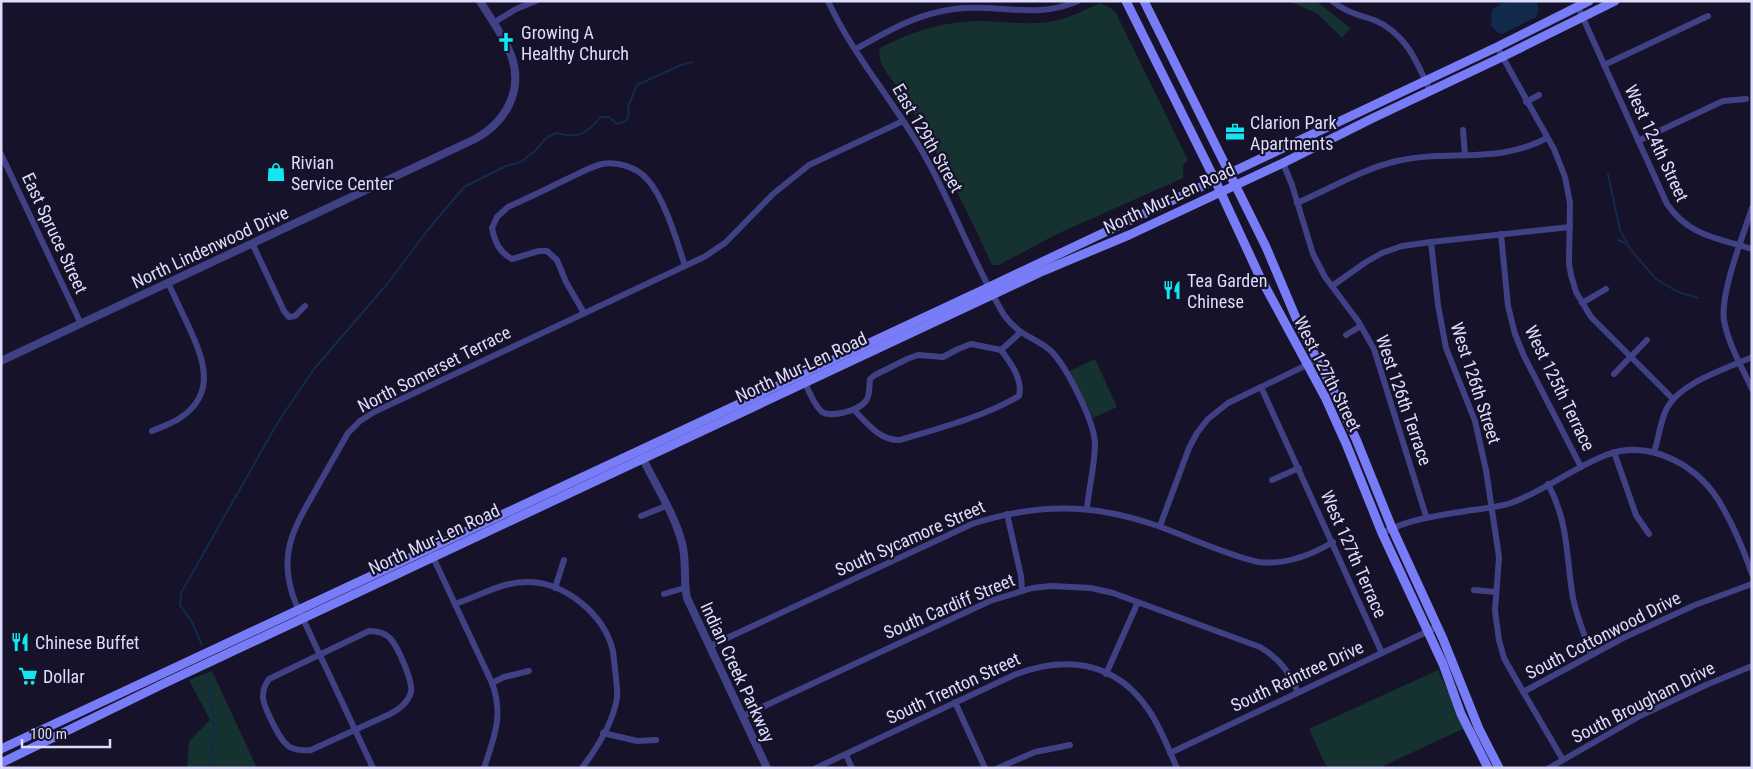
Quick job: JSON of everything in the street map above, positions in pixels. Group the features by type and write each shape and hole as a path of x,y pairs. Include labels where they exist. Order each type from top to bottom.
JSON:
{"main road":[{"name":"West 127th Street","path":"1126,1 1260,275 1324,397 1347,446 1382,533 1443,664 1461,714 1488,768"},
{"name":"West 127th Street","path":"1144,1 1236,185 1266,247 1282,287 1335,393 1392,528 1499,768"},
{"name":"North Mur-Len Road","path":"1,749 302,614 431,553 639,450 803,379 991,291 1215,180 1497,47 1589,1"},
{"name":"North Mur-Len Road","path":"991,291 1129,235 1283,163 1615,1"},
{"name":"North Mur-Len Road","path":"431,553 644,460 803,379"},
{"name":"North Mur-Len Road","path":"1,763 302,614"}],"street":[{"name":"North Lindenwood Drive","path":"1,361 475,139 494,126 508,108 513,93 515,77 511,54 480,1"},
{"path":"493,23 536,1"},
{"name":"East 129th Street","path":"828,1 856,49 933,170 991,291 1008,322 1020,332 1048,349 1061,363 1093,429 1094,447 1087,508"},
{"path":"856,49 900,24 930,13 979,8 1046,11 1078,1"},
{"path":"1332,1 1342,8 1383,25 1396,34 1409,48 1430,91"},
{"name":"West 124th Street","path":"1578,6 1638,141 1668,204 1676,216 1693,230 1752,249"},
{"path":"1604,65 1708,16"},
{"path":"1497,47 1560,162 1570,203 1570,275 1576,292 1591,317 1673,399"},
{"path":"1526,102 1539,95"},
{"path":"1638,141 1723,101 1746,99"},
{"name":"North Somerset Terrace","path":"373,768 292,592 288,576 287,558 290,540 298,522 342,444 354,427 374,412 685,266 725,243 774,194 809,165 903,121"},
{"path":"1463,130 1464,155"},
{"path":"1297,203 1378,166 1398,161 1511,152 1528,147 1547,138"},
{"name":"East Spruce Street","path":"1,154 81,324"},
{"name":"West 126th Terrace","path":"1283,163 1313,254 1321,270 1361,326 1377,357 1426,516"},
{"path":"584,312 566,282 557,260 547,251 539,251 512,259 503,254 495,241 492,228 497,216 508,207 588,169 603,164 620,164 635,168 654,188 674,231 685,266"},
{"path":"1752,208 1727,291 1724,312 1728,336 1752,388"},
{"path":"1332,286 1366,262 1402,246 1570,226"},
{"name":"West 125th Terrace","path":"1500,234 1508,306 1514,334 1581,467"},
{"name":"West 126th Street","path":"1431,242 1440,324 1450,361 1479,436 1492,507 1499,557 1495,611 1499,640 1504,658 1563,760"},
{"path":"252,243 284,311 289,316 295,316 305,306"},
{"path":"152,431 179,419 190,409 200,395 204,377 201,355 168,283"},
{"path":"1582,303 1606,288"},
{"path":"1346,335 1361,326"},
{"path":"1001,350 1020,332"},
{"path":"1614,374 1647,340"},
{"path":"803,379 822,412 828,414 854,410 861,406 868,398 870,380 875,375 918,355 943,357 971,344 1001,350 1011,362 1019,384 1019,396 1011,401 960,421 900,440 892,441 886,439 854,410"},
{"path":"1654,452 1664,415 1673,399 1684,389 1752,357"},
{"path":"1160,526 1189,448 1202,425 1228,403 1317,360"},
{"name":"West 127th Terrace","path":"1261,387 1382,653"},
{"name":"Indian Creek Parkway","path":"639,450 682,543 686,598 767,768"},
{"path":"1382,533 1426,516 1492,507 1513,502 1614,452 1633,450 1654,452 1680,463 1697,475 1709,488 1723,506 1752,574"},
{"name":"West 125th Terrace","path":"1614,452 1636,515 1649,534"},
{"path":"1272,480 1299,468"},
{"path":"1548,484 1561,514 1568,549 1573,597 1578,618 1591,654"},
{"path":"642,516 666,506"},
{"name":"South Sycamore Street","path":"710,646 948,534 972,524 1007,514 1030,510 1087,508 1120,515 1160,526 1250,560 1267,563 1294,560 1332,542"},
{"path":"1007,514 1021,576 1022,590"},
{"path":"431,553 492,683 497,698 499,714 495,735 484,768"},
{"path":"555,588 564,560"},
{"path":"455,604 493,588 508,584 537,583 555,588 572,597 588,609 600,624 612,651 617,697 610,720 596,749 582,768"},
{"name":"South Cottonwood Drive","path":"1523,692 1591,654 1666,618 1752,584"},
{"name":"South Cardiff Street","path":"743,716 990,601 1022,590 1051,586 1079,586 1113,593 1260,647 1284,666 1298,692"},
{"name":"Indian Creek Parkway","path":"664,594 684,588"},
{"path":"1474,590 1496,592"},
{"path":"1106,674 1138,602"},
{"name":"South Raintree Drive","path":"1170,753 1437,627"},
{"path":"369,631 383,633 390,637 394,643 410,678 410,693 407,702 400,709 311,750 301,751 294,749 286,744 280,736 263,699 264,686 269,679 278,673 320,654 369,631"},
{"name":"South Trenton Street","path":"816,768 1022,672 1048,664 1080,664 1124,683 1143,702 1154,719 1177,768"},
{"name":"South Brougham Drive","path":"1549,768 1640,716 1752,666"},
{"path":"492,683 504,677 529,671"},
{"path":"955,702 985,768"},
{"path":"603,733 637,741 656,740"},
{"path":"998,768 1035,752 1070,745"},
{"path":"846,754 852,768"}],"green space":[{"path":"1289,1 1316,1 1350,28 1342,38 1318,14"},
{"path":"1101,3 1116,13 1187,158 1183,166 1183,178 1057,234 999,265 992,265 939,157 903,95 883,66 879,54 880,48 916,32 952,23 1055,21"},
{"path":"1095,359 1117,407 1093,418 1070,371"},
{"path":"1438,670 1465,728 1379,768 1327,768 1309,729"},
{"path":"212,671 257,768 187,768 189,741 210,720 189,680"}],"water":[{"path":"1510,1 1536,2 1539,9 1536,17 1502,34 1497,32 1491,25 1492,10 1500,4"}],"waterway":[{"path":"202,645 192,622 180,605 181,593 278,422 314,369 388,283 427,231 464,187 506,166 521,162 536,150 546,138 556,133 563,135 581,134 591,128 600,117 609,117 617,124 626,121 629,115 628,107 637,85 681,65 693,62"},
{"path":"1608,174 1620,230 1630,249 1656,279 1678,292 1698,298"},
{"path":"1618,240 1625,243"},
{"path":"207,675 214,734 211,758 207,768"}],"place":[{"name":"Growing A Healthy Church","path":"506,42"},
{"name":"Clarion Park Apartments","path":"1235,132"},
{"name":"Rivian Service Center","path":"276,172"},
{"name":"Tea Garden Chinese","path":"1172,290"},
{"name":"Chinese Buffet","path":"20,642"},
{"name":"Dollar","path":"28,676"}]}
